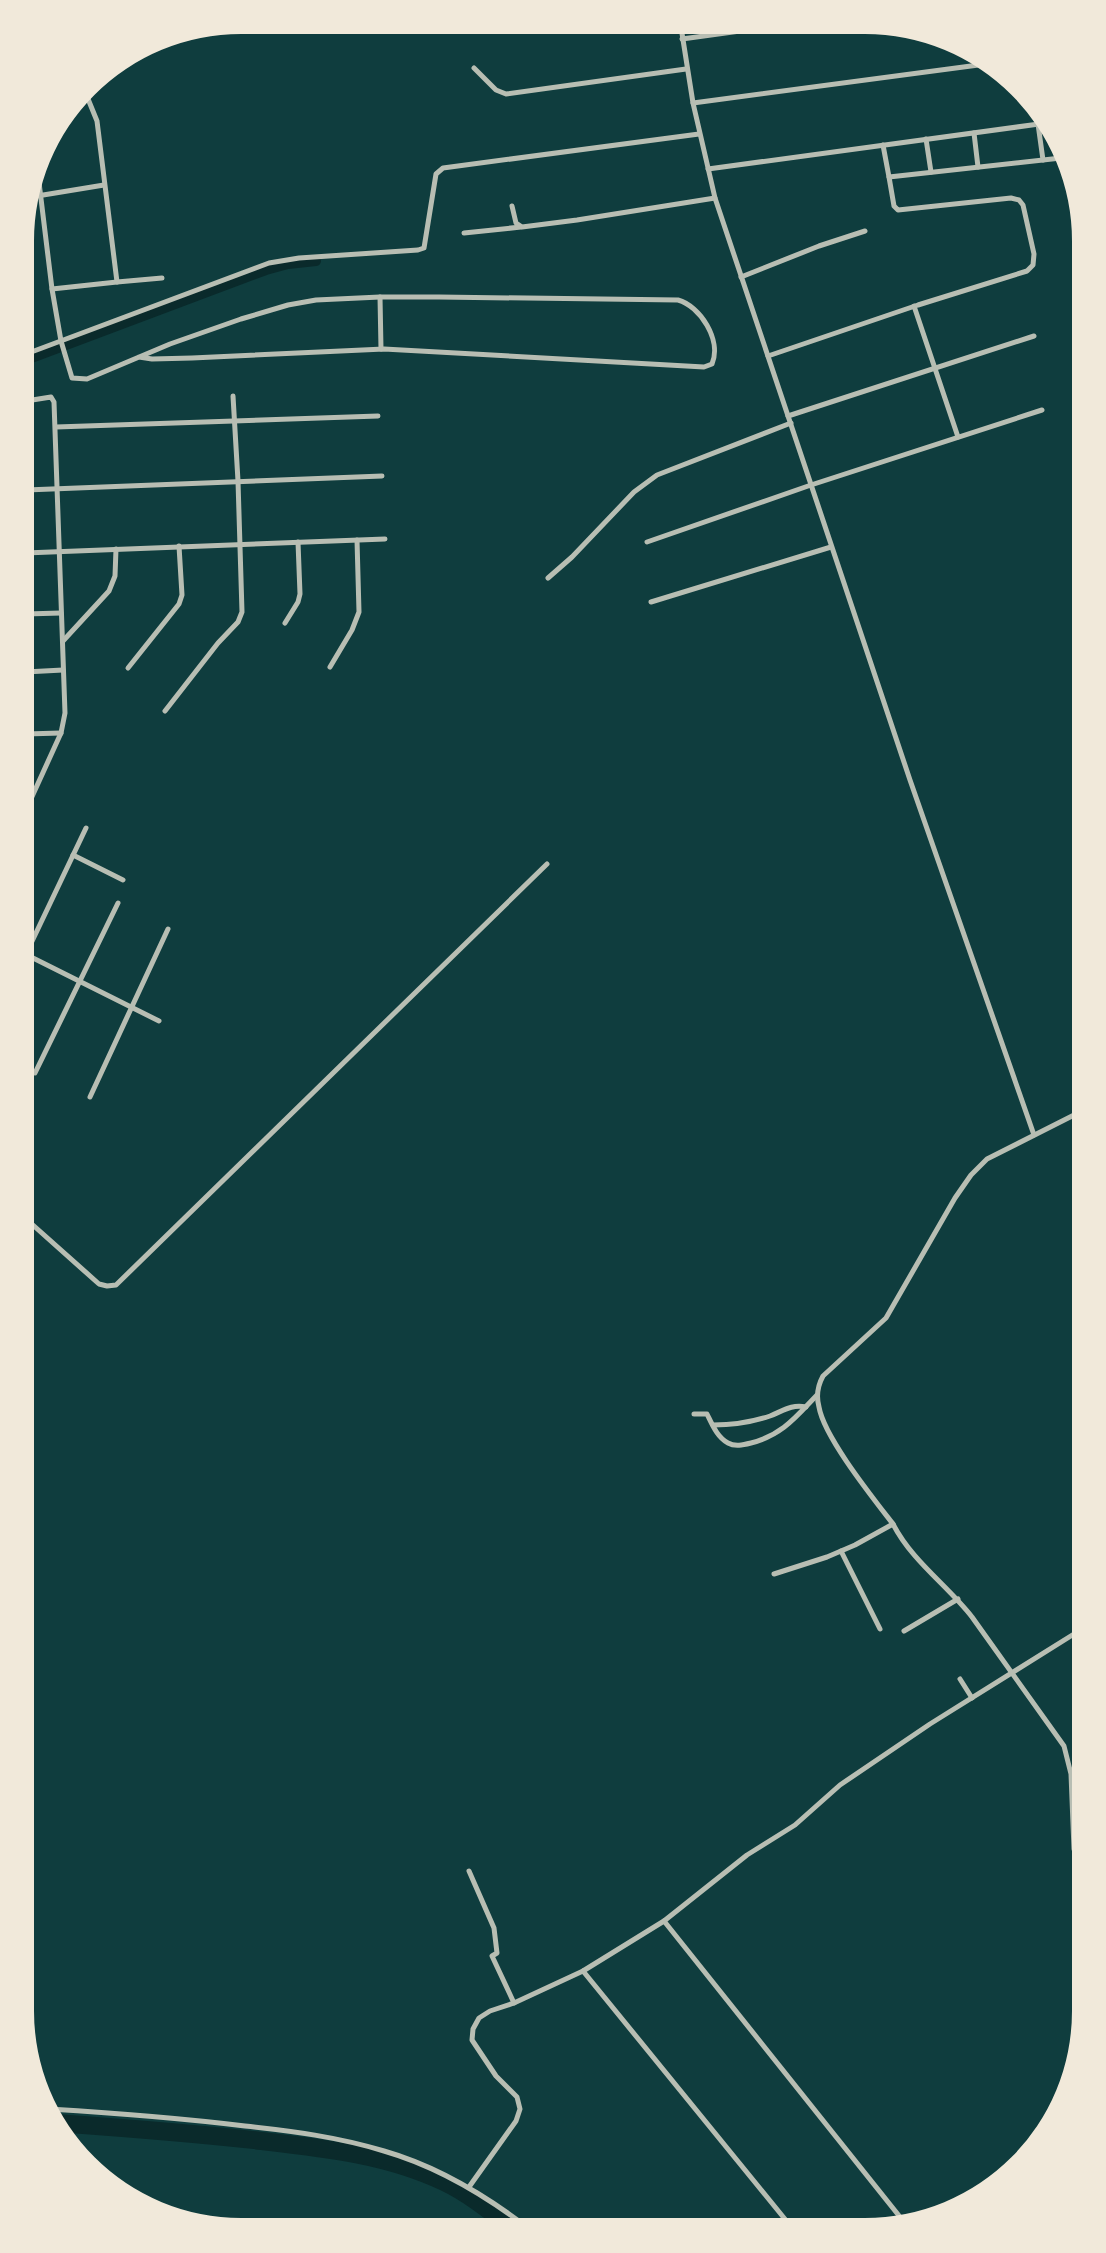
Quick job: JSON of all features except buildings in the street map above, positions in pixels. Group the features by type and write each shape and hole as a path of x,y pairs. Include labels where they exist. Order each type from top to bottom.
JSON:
{"street":[{"path":"682,34 699,134 715,198 910,780 1034,1135"},
{"path":"682,39 718,34"},
{"path":"693,103 973,66"},
{"path":"474,68 496,90 506,94 686,69"},
{"path":"89,102 97,121 117,282"},
{"path":"708,169 1035,125"},
{"path":"1040,132 1042,160"},
{"path":"974,133 978,167"},
{"path":"35,351 279,260 424,248 436,174 443,168 699,134"},
{"path":"926,139 931,172"},
{"path":"768,356 914,306 1027,271 1033,265 1034,254 1023,204 1019,200 1011,198 898,210 894,206 883,145"},
{"path":"889,177 1054,159"},
{"path":"104,185 40,195 52,289 62,343 72,378 78,380 87,379 139,357 231,322 288,305 316,300 380,297 678,300 688,303 700,315 711,335 714,348 712,364 704,367 381,349 192,358 139,357"},
{"path":"464,233 577,220 715,198"},
{"path":"512,206 516,223 522,226"},
{"path":"741,277 819,246 865,231"},
{"path":"52,289 162,278"},
{"path":"380,297 381,349"},
{"path":"914,306 958,437"},
{"path":"788,416 1034,336"},
{"path":"165,711 218,643 238,622 242,612 233,396"},
{"path":"35,400 51,397 54,402 65,713 62,733 35,791"},
{"path":"647,542 811,485 1042,410"},
{"path":"56,427 378,416"},
{"path":"548,578 572,557 634,492 657,475 791,423"},
{"path":"35,489 382,476"},
{"path":"35,552 385,539"},
{"path":"330,667 352,630 359,612 357,540"},
{"path":"285,623 298,602 300,594 298,542"},
{"path":"128,668 178,604 182,595 179,546"},
{"path":"651,602 831,547"},
{"path":"63,640 110,591 115,576 116,549"},
{"path":"35,614 61,613"},
{"path":"35,671 63,670"},
{"path":"35,734 62,733"},
{"path":"35,935 86,828"},
{"path":"73,855 123,880"},
{"path":"34,1226 99,1284 116,1285 547,864"},
{"path":"35,1073 118,903"},
{"path":"90,1097 168,929"},
{"path":"35,960 159,1021"},
{"path":"1071,1777 1064,1746 1012,1675 990,1640 958,1599 947,1591 900,1539 893,1524 830,1436 819,1410 817,1395 823,1376 886,1318 971,1174 987,1159 1072,1116"},
{"path":"694,1414 707,1414 719,1436 730,1445 742,1446 777,1433 793,1422 817,1395"},
{"path":"713,1425 767,1417 798,1405 806,1407"},
{"path":"774,1574 842,1551 893,1524"},
{"path":"842,1551 880,1629"},
{"path":"904,1631 958,1599"},
{"path":"469,2187 516,2121 520,2109 517,2097 496,2076 472,2040 473,2029 479,2018 490,2011 585,1974 664,1921 747,1855 795,1825 840,1785 930,1724 1071,1636"},
{"path":"960,1679 972,1698"},
{"path":"469,1871 494,1928 496,1953 492,1956 514,2003"},
{"path":"664,1921 898,2215"},
{"path":"585,1974 784,2218"},
{"path":"60,2110 186,2119 320,2135 386,2151 469,2187 515,2218"}],"waterway":[{"path":"35,357 266,270 288,264 316,261"},
{"path":"68,2124 262,2141 332,2150 378,2159 401,2165 444,2182 499,2218"}]}
